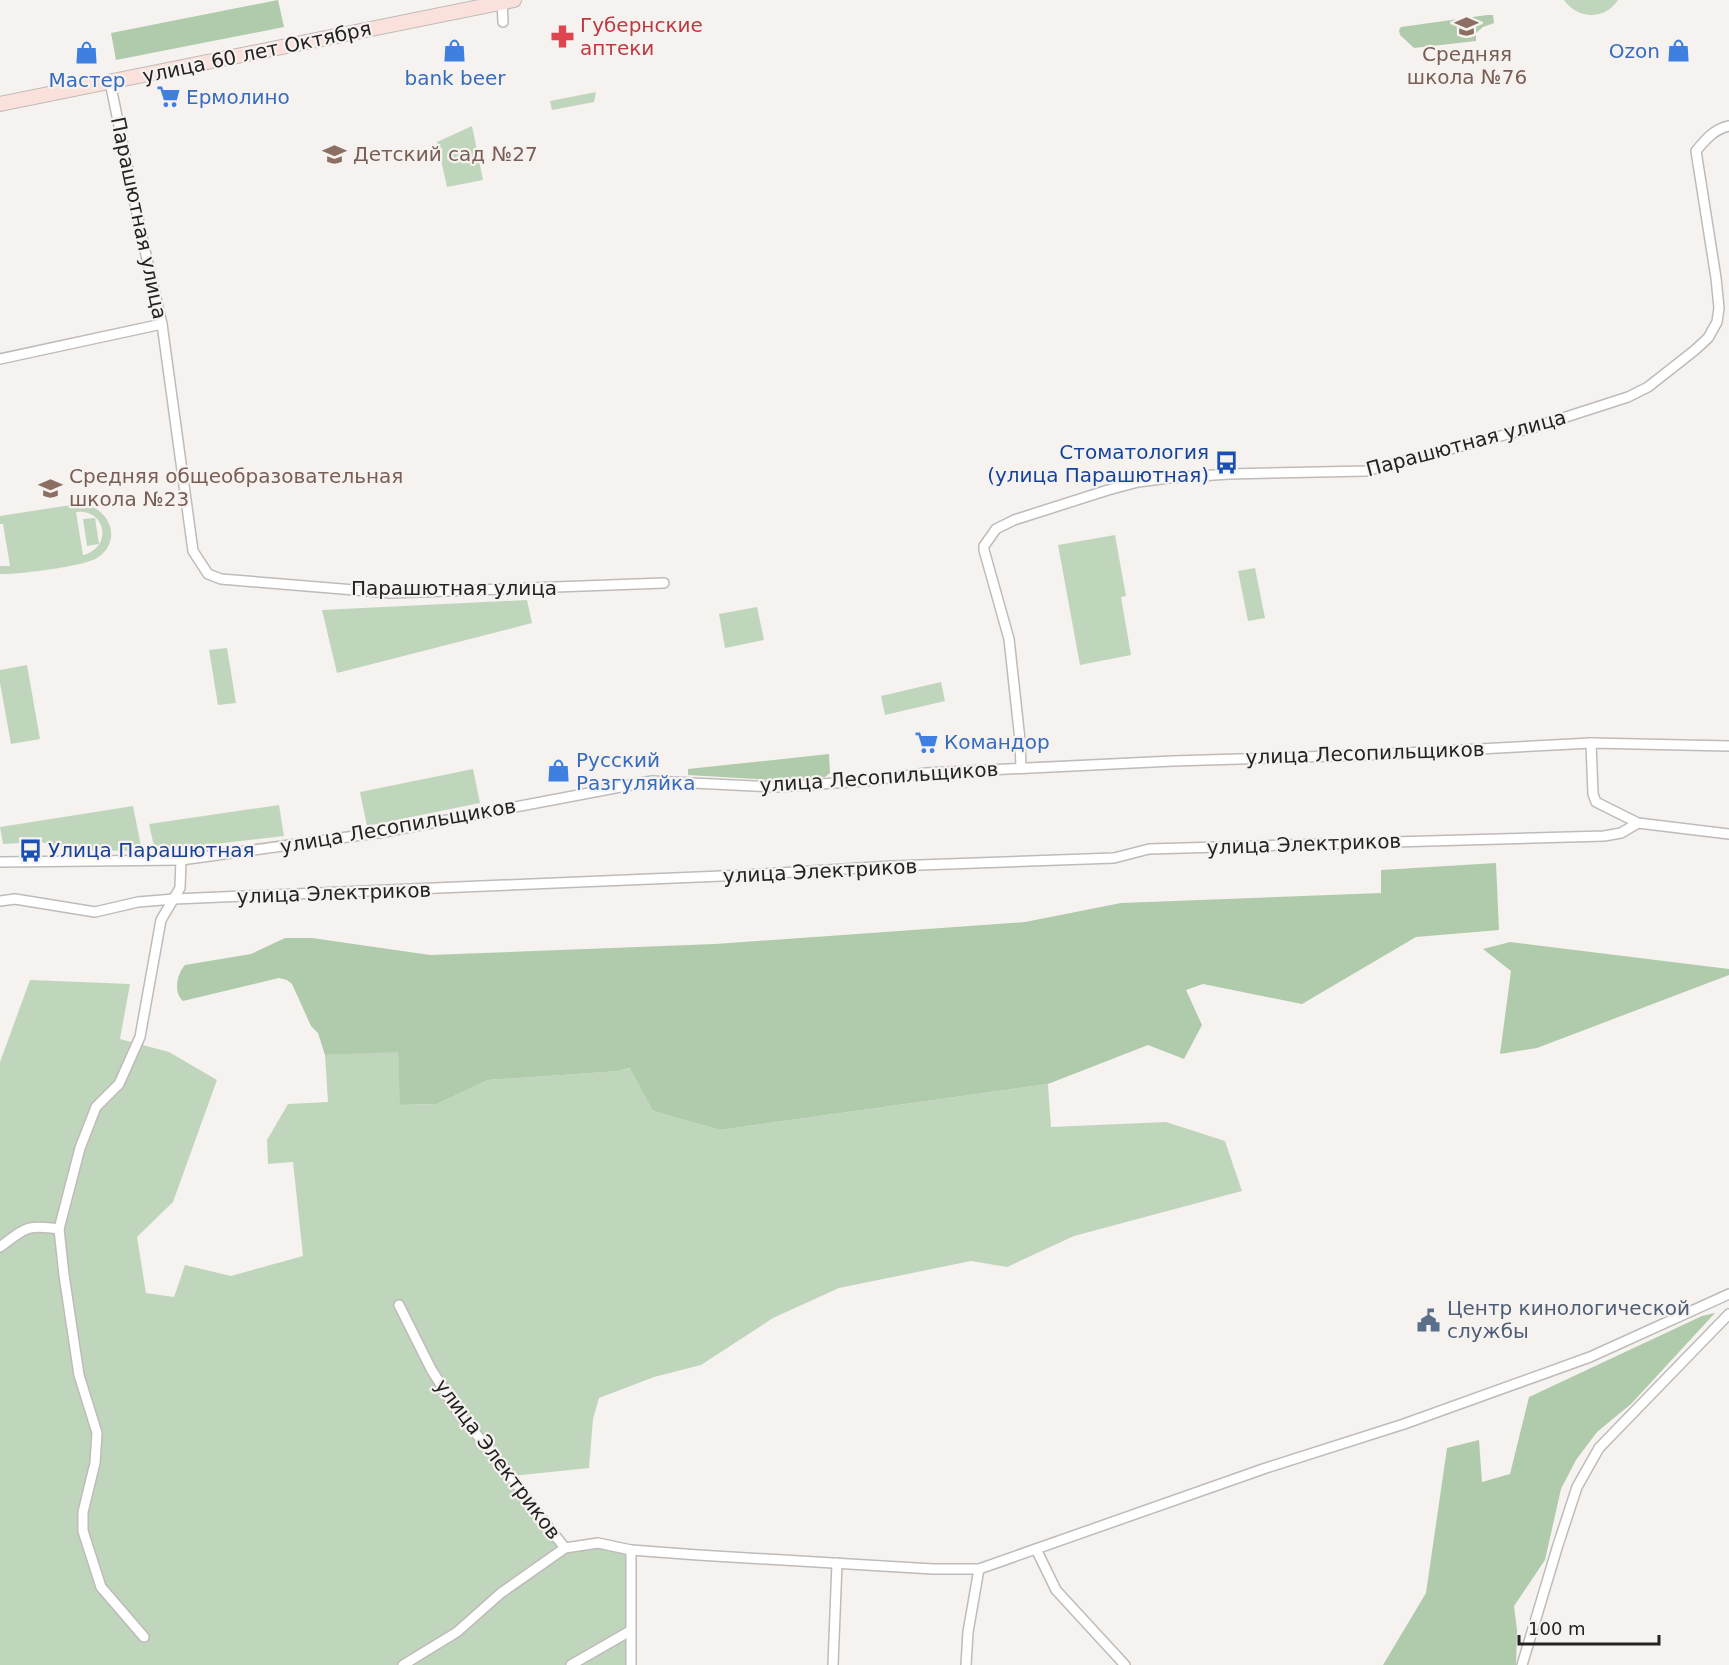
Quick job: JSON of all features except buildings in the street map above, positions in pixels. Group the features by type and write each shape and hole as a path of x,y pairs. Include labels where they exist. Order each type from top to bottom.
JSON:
{"main road":[{"name":"улица 60 лет Октября","path":"0,104 506,1"}],"street":[{"path":"504,22 506,1"},
{"name":"Парашютная улица","path":"110,82 162,324 193,551 208,573 221,579 391,593 664,583"},
{"name":"Парашютная улица","path":"1021,768 1009,639 986,561 984,546 996,529 1014,520 1138,482 1260,473 1366,471 1535,427 1629,397 1648,387 1708,338 1718,322 1716,278 1696,152 1712,133 1729,126"},
{"path":"0,359 162,324"},
{"path":"1592,743 1593,794 1596,802 1638,823 1729,834"},
{"name":"улица Лесопильщиков","path":"0,862 181,860 384,832 638,782 670,780 776,787 865,781 926,773 1592,743 1729,746"},
{"name":"улица Электриков","path":"0,902 15,899 95,912 138,902 174,899 1114,858 1149,849 1604,836 1622,833 1638,823"},
{"path":"144,1637 101,1587 83,1531 83,1512 95,1463 97,1433 79,1375 59,1229 80,1148 96,1107 119,1084 140,1037 161,920 180,888 181,860"},
{"path":"0,1247 25,1228 38,1226 59,1229"},
{"path":"403,1665 458,1632 501,1593 565,1548 598,1543 631,1550 933,1569 979,1569 1266,1468 1404,1424 1579,1361 1729,1294"},
{"name":"улица Электриков","path":"399,1305 431,1369 458,1412 511,1476 565,1548"},
{"path":"1522,1665 1577,1487 1599,1448 1729,1314"},
{"path":"1036,1549 1056,1590 1125,1665"},
{"path":"631,1550 631,1665"},
{"path":"833,1665 837,1563"},
{"path":"966,1665 968,1632 979,1569"},
{"path":"571,1665 630,1631"}],"green space":[{"path":"278,0 284,27 116,60 111,33"},
{"path":"1564,0 1618,0 1606,11 1591,15 1577,11"},
{"path":"1493,15 1494,23 1483,27 1476,33 1476,41 1414,48 1400,35 1399,30 1401,27"},
{"path":"596,92 594,102 552,110 550,101"},
{"path":"472,126 483,180 447,187 437,142"},
{"path":"77,504 88,505 97,509 109,524 110,542 97,558 90,561 50,569 0,574 0,566 10,566 0,516","holes":["76,512 94,516 99,522 102,537 93,550 83,555"]},
{"path":"95,518 99,544 87,546 83,519"},
{"path":"1115,535 1126,596 1121,597 1131,655 1080,665 1058,545"},
{"path":"1255,568 1265,618 1248,621 1238,571"},
{"path":"527,600 532,623 337,673 322,610"},
{"path":"757,607 764,640 725,648 719,614"},
{"path":"227,648 236,703 218,705 209,650"},
{"path":"27,665 40,739 11,744 0,683 0,670"},
{"path":"941,682 945,701 885,715 881,696"},
{"path":"829,754 830,773 825,777 771,780 688,775 688,769"},
{"path":"473,769 480,803 367,826 360,792"},
{"path":"279,805 284,836 155,851 149,824"},
{"path":"133,806 142,851 74,850 41,842 3,844 0,827"},
{"path":"1496,863 1499,930 1416,937 1302,1004 1203,984 1186,990 1202,1025 1184,1059 1148,1045 1048,1084 720,1130 653,1111 630,1068 619,1071 488,1080 437,1104 400,1105 398,1052 325,1055 318,1033 311,1026 292,984 287,980 279,978 183,1001 177,988 178,978 185,965 251,954 285,938 312,938 430,955 715,944 1025,922 1121,903 1381,893 1381,870"},
{"path":"1510,942 1729,969 1729,975 1537,1048 1500,1054 1511,971 1483,949"},
{"path":"30,980 130,984 120,1039 169,1052 217,1080 173,1202 137,1237 146,1293 174,1297 185,1265 231,1276 303,1256 293,1162 268,1164 267,1140 288,1104 328,1102 325,1055 398,1051 401,1105 437,1104 488,1080 619,1071 631,1068 653,1111 720,1130 1048,1084 1051,1127 1166,1122 1225,1141 1242,1191 1074,1236 1007,1267 971,1261 839,1288 773,1318 701,1365 654,1377 599,1398 593,1419 589,1468 512,1476 535,1503 565,1548 598,1543 631,1550 631,1665 0,1665 0,1062"},
{"path":"1715,1313 1631,1404 1597,1432 1576,1460 1561,1489 1545,1560 1514,1606 1517,1630 1516,1665 1383,1665 1426,1593 1447,1448 1479,1440 1482,1482 1510,1474 1529,1397 1702,1316"}],"place":[{"name":"Средняя школа №76","path":"1467,27"},
{"name":"Губернские аптеки","path":"562,36"},
{"name":"bank beer","path":"455,51"},
{"name":"Ozon","path":"1678,51"},
{"name":"Мастер","path":"87,53"},
{"name":"Ермолино","path":"168,97"},
{"name":"Детский сад №27","path":"335,154"},
{"name":"Стоматология (улица Парашютная)","path":"1227,463"},
{"name":"Средняя общеобразовательная школа №23","path":"51,488"},
{"name":"Командор","path":"926,742"},
{"name":"Русский Разгуляйка","path":"558,771"},
{"name":"Улица Парашютная","path":"30,850"},
{"name":"Центр кинологической службы","path":"1429,1320"}]}
